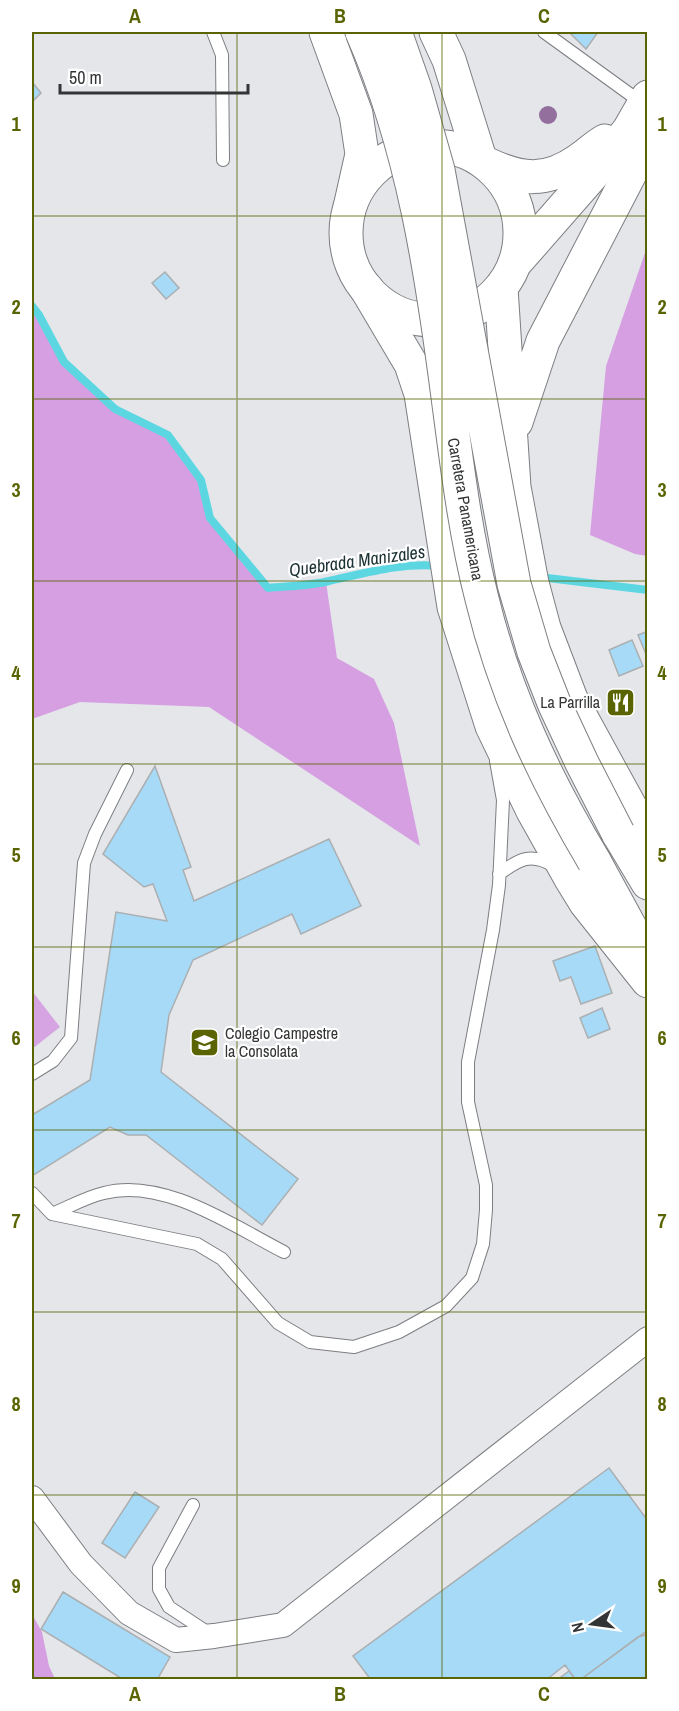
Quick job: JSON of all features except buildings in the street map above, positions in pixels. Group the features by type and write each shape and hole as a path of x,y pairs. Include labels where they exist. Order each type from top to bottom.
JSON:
{"main road":[{"path":"326,32 356,114 362,154 346,225 347,248 354,269 411,364 421,394 454,607 492,726 533,811 582,869 586,903 648,981"},
{"name":"Carretera Panamericana","path":"362,32 373,56 397,127 418,210 431,276 463,506 493,644 521,721 542,767 582,869 648,960"},
{"name":"Carretera Panamericana","path":"395,32 415,89 438,170 503,534 516,592 534,652 554,703 582,763 633,837 648,883"},
{"path":"436,32 449,60 482,161 498,175 517,208 520,245 508,275 510,438 514,487 532,583 544,628 572,699 644,832 633,837"},
{"path":"351,203 362,183 377,167 395,154 416,147 438,146 460,150 506,173 527,178 543,177 564,169 642,118"},
{"path":"366,288 385,305 408,316 433,320 459,317 482,305 642,118"},
{"path":"510,438 543,341 642,118"}],"street":[{"path":"32,1498 81,1564 129,1613 176,1640 283,1625 648,1339"}],"lane":[{"path":"213,32 222,55 223,159"},
{"path":"544,32 642,118"},
{"path":"32,1193 52,1214 197,1244 222,1259 278,1323 310,1342 354,1347 399,1332 446,1306 472,1278 483,1244 486,1210 486,1185 468,1102 468,1062 493,930 499,874 503,800 492,726"},
{"path":"32,1074 53,1061 71,1038 84,863 95,834 127,770"},
{"path":"499,874 515,862 531,858 582,869"},
{"path":"52,1214 105,1192 146,1190 186,1201 284,1252"},
{"path":"193,1504 159,1568 159,1588 169,1607 214,1636"}],"shaded area":[{"path":"647,247 647,556 635,554 590,535 606,366"},
{"path":"32,306 64,362 115,409 168,435 201,480 210,518 268,588 326,582 337,658 374,679 394,723 420,846 209,707 80,702 32,719"},
{"path":"32,991 60,1027 32,1049"},
{"path":"32,1614 42,1632 49,1666 55,1679 32,1679"}],"waterway":[{"name":"Quebrada Manizales","path":"32,306 64,362 115,409 168,435 201,480 210,518 268,588 314,584 398,567 440,566"},
{"name":"Quebrada Manizales","path":"539,577 648,590"}],"place":[{"name":"La Parrilla","path":"621,702"},
{"name":"Colegio Campestre la Consolata","path":"204,1042"}]}
